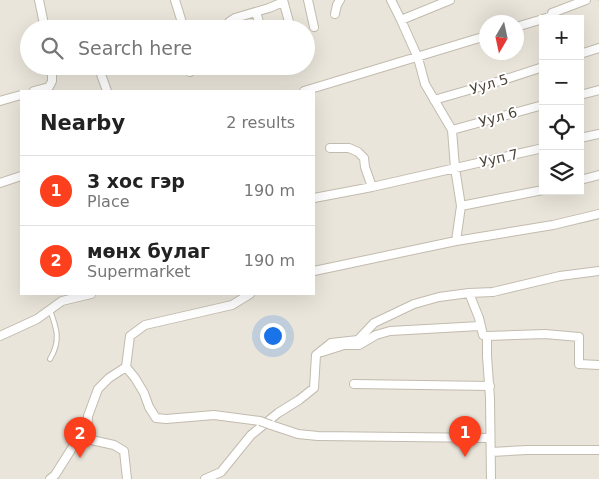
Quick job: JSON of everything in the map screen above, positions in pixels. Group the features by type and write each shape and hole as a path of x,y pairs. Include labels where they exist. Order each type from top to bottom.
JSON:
{"street":[{"path":"40,0 43,20"},
{"path":"175,0 181,20"},
{"path":"308,0 313,20"},
{"path":"335,14 340,0"},
{"path":"391,0 402,20 418,58 425,84 452,130 461,206 456,241"},
{"path":"402,20 450,0"},
{"path":"552,15 552,13 586,0"},
{"path":"232,20 269,8 283,1 288,20"},
{"path":"256,12 258,20"},
{"path":"524,25 539,20"},
{"path":"307,90 479,38"},
{"path":"584,53 599,48"},
{"name":"Уул 5","path":"434,100 539,68"},
{"path":"38,90 49,87 52,75"},
{"path":"101,75 107,90"},
{"path":"584,93 599,90"},
{"path":"0,101 20,95"},
{"name":"Уул 6","path":"452,130 540,105"},
{"path":"584,137 599,134"},
{"path":"330,148 349,148 358,152 364,158 372,187"},
{"name":"Ууп 7","path":"315,198 372,187 539,149"},
{"path":"584,179 599,175"},
{"path":"0,183 20,176"},
{"path":"461,206 539,191"},
{"path":"315,271 456,241 553,225 599,214"},
{"path":"206,479 221,472 251,435 314,388 316,355 331,343 358,340 374,323 414,304 439,297 493,292 560,276 599,271"},
{"path":"469,293 480,318 483,335 545,334 579,337 579,364 599,364"},
{"path":"0,336 37,319 62,301 87,295"},
{"path":"248,295 232,305 145,325 130,336 126,367 144,394 156,418 166,419 214,415 260,421 298,434 318,436 490,438"},
{"path":"320,352 344,345 359,345 376,335 390,331 452,326 480,326"},
{"path":"487,336 490,386 491,479"},
{"path":"86,439 88,416 98,389 109,378 126,367"},
{"path":"354,384 490,386"},
{"path":"50,479 55,475 74,445 86,439 114,446 124,451 127,479"},
{"path":"491,452 599,450"}],"lane":[{"path":"50,310 57,329 57,345 50,359"}],"shaded area":[{"path":"0,0 599,0 599,479 0,479"}],"place":[{"name":"3 хос гэр","path":"465,457"},
{"name":"мөнх булаг","path":"80,458"}]}
